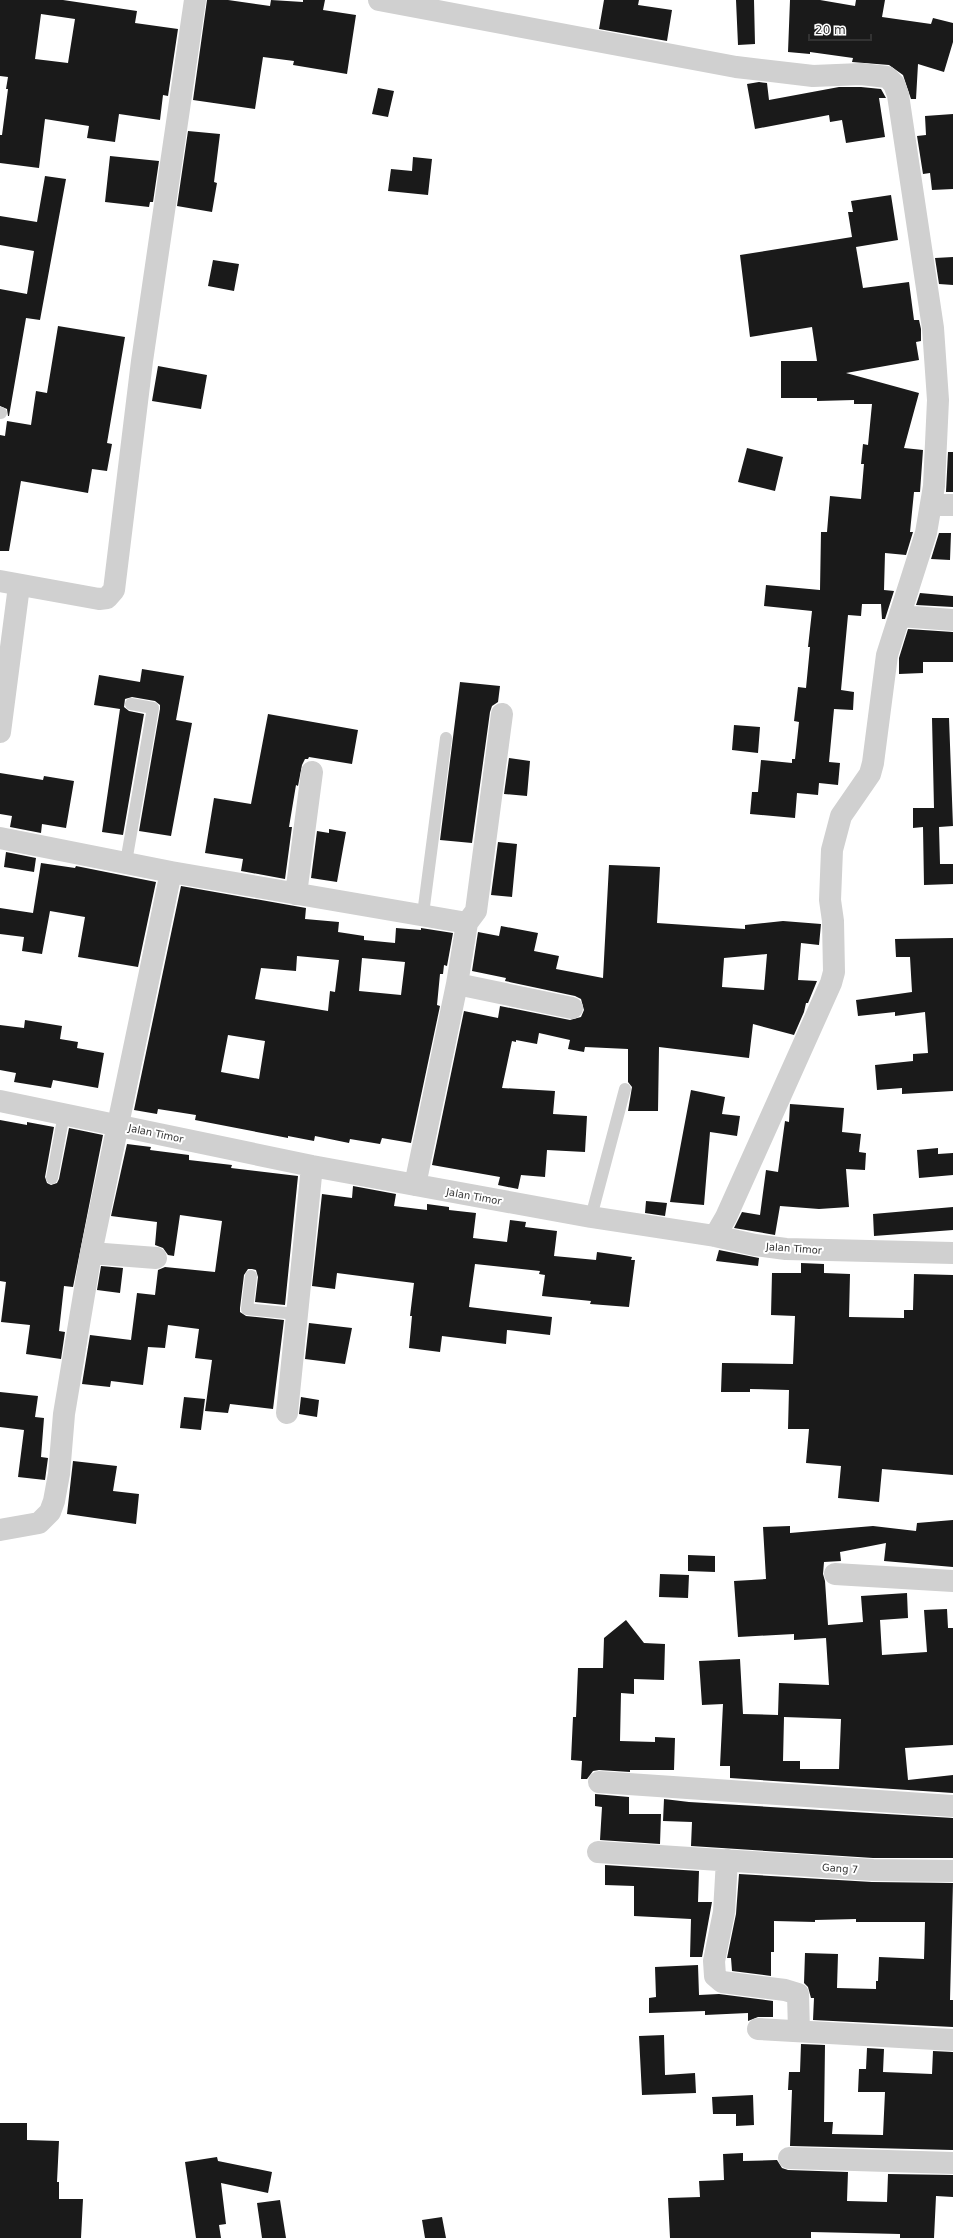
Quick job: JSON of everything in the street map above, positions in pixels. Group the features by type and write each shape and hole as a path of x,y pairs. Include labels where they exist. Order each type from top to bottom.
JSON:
{"street":[{"path":"0,732 10,584 99,599 107,598 114,590 142,361 195,0"},
{"path":"379,0 689,60 813,76 861,74 887,77 894,84 898,95 927,280 937,367 938,400 934,486 944,505 926,533 907,617 887,655 873,763 870,774 841,816 832,850 830,900 833,921 832,978 718,1237"},
{"path":"907,617 953,620"},
{"path":"415,1185 457,984 467,923 476,911 502,714"},
{"path":"296,894 312,772"},
{"path":"0,838 171,872 422,914 467,923"},
{"path":"0,1530 39,1523 50,1512 54,1501 59,1474 64,1414 91,1254 171,872"},
{"path":"457,984 572,1008"},
{"name":"Jalan Timor","path":"0,1101 312,1166 591,1217 718,1237 755,1245 786,1249 953,1253"},
{"path":"287,1413 312,1166"},
{"path":"91,1254 156,1258"},
{"path":"835,1574 953,1581"},
{"path":"599,1782 953,1806"},
{"name":"Gang 7","path":"598,1852 873,1870 953,1871"},
{"path":"727,1860 724,1912 714,1961 715,1976 722,1982 785,1990 798,1994 799,2031"},
{"path":"758,2029 953,2040"},
{"path":"789,2158 953,2163"}],"lane":[{"path":"126,862 153,708 131,704"},
{"path":"422,914 446,738"},
{"path":"591,1217 625,1089"},
{"path":"52,1178 64,1114"},
{"path":"251,1276 247,1309 297,1314"}],"building":[{"path":"0,0 63,0 137,11 135,23 178,29 168,96 163,95 160,120 119,114 115,142 87,138 89,126 45,119 39,168 0,163 0,135 2,135 8,89 6,89 8,77 0,76","holes":["41,14 75,19 68,63 35,59"]},
{"path":"207,0 228,0 270,6 271,0 303,2 303,0 325,0 323,10 356,15 347,74 293,65 294,61 263,57 255,109 193,100"},
{"path":"604,0 639,0 638,5 672,10 667,41 599,29"},
{"path":"736,0 754,0 755,44 738,45"},
{"path":"790,0 820,0 855,6 856,0 885,0 882,17 931,24 933,18 953,23 953,42 944,72 918,64 916,99 911,99 903,75 889,65 852,62 853,58 810,52 810,54 788,52"},
{"path":"759,82 767,83 769,100 839,87 881,89 886,98 879,98 885,137 846,143 842,120 830,122 829,115 755,129 747,84"},
{"path":"378,88 394,91 388,117 372,114"},
{"path":"953,114 953,189 932,190 930,173 923,174 917,136 926,135 925,116"},
{"path":"188,131 220,134 214,182 217,183 212,212 177,206"},
{"path":"110,156 159,161 153,202 150,202 149,207 105,202"},
{"path":"413,157 432,159 428,195 388,191 391,169 412,171"},
{"path":"45,176 66,179 40,320 26,318 8,416 7,409 0,406 0,289 27,294 34,251 0,245 0,216 37,222"},
{"path":"891,195 898,240 856,247 863,288 909,282 914,320 919,320 921,329 921,341 916,342 919,360 846,373 919,393 904,448 923,450 920,492 914,492 910,532 913,532 906,555 885,553 884,590 894,591 885,619 882,619 881,604 862,604 861,616 848,615 841,690 854,692 853,710 834,709 829,762 840,763 838,785 819,783 818,795 797,793 795,818 750,814 752,792 758,792 761,760 792,763 792,759 795,759 799,722 794,721 798,687 806,688 810,647 808,647 812,611 764,606 766,585 820,590 821,532 827,532 830,496 861,499 864,464 861,464 863,444 868,445 872,404 854,404 854,400 817,401 817,398 781,398 781,361 817,361 812,327 750,337 740,255 852,237 848,212 853,212 851,201"},
{"path":"953,257 953,285 939,284 935,258"},
{"path":"213,260 239,264 234,291 208,286"},
{"path":"58,326 125,337 107,443 112,444 107,471 92,469 88,493 21,481 9,551 0,551 0,435 5,436 7,421 31,425 36,391 47,393"},
{"path":"158,366 207,375 201,409 152,401"},
{"path":"747,448 783,457 775,491 738,482"},
{"path":"948,452 953,452 953,492 946,492"},
{"path":"939,533 951,533 950,560 931,559"},
{"path":"920,593 953,596 953,607 916,605"},
{"path":"908,629 953,632 953,662 923,662 923,673 899,674 899,658"},
{"path":"142,669 184,676 176,720 192,723 171,836 139,831 160,705 155,701 132,697 125,699 124,707 129,711 144,714 123,835 102,832 120,709 94,705 99,675 140,682"},
{"path":"460,682 500,686 498,702 492,706 490,712 472,843 440,840"},
{"path":"268,714 358,730 352,764 309,757 308,759 305,759 302,765 298,786 296,785 289,827 292,827 285,879 241,871 243,859 205,853 214,798 251,804"},
{"path":"932,718 949,718 953,826 939,827 940,864 953,864 953,884 924,885 923,827 913,828 913,808 934,808"},
{"path":"734,725 760,727 758,753 732,750"},
{"path":"509,758 530,761 527,796 504,794"},
{"path":"0,773 43,780 44,776 74,781 66,828 42,824 41,833 10,827 12,816 0,814"},
{"path":"329,829 346,832 337,882 311,878 317,831 329,833"},
{"path":"498,842 517,844 512,897 491,895"},
{"path":"6,852 36,858 34,872 4,867"},
{"path":"41,863 75,868 76,866 156,882 138,967 78,957 85,917 50,911 42,954 22,951 24,937 0,934 0,908 33,913"},
{"path":"609,865 660,867 657,923 745,929 745,925 783,921 821,924 819,945 801,943 798,980 817,981 808,1003 806,1003 804,1012 794,1035 753,1024 749,1058 659,1047 658,1111 628,1111 632,1087 628,1082 628,1049 585,1047 584,1052 568,1049 570,1040 539,1033 537,1044 516,1040 516,1042 512,1041 502,1088 555,1091 553,1114 587,1116 585,1152 547,1150 545,1177 521,1175 518,1189 498,1185 500,1177 432,1165 464,1011 498,1018 500,1006 570,1020 581,1017 584,1010 581,999 575,996 505,981 506,978 472,971 478,932 499,936 501,926 538,933 534,951 559,956 556,969 603,978","holes":["767,954 764,990 722,987 724,958"]},
{"path":"181,886 306,908 305,919 339,922 338,932 364,936 364,940 395,943 396,928 421,930 421,928 453,933 447,966 444,965 443,974 440,974 437,1005 440,1006 411,1143 382,1138 380,1144 350,1139 349,1143 315,1136 314,1141 288,1136 288,1138 195,1120 196,1115 158,1109 157,1114 134,1110","holes":["297,956 339,960 335,992 330,991 328,1011 255,999 261,968 296,971","362,958 405,962 401,995 359,991","228,1035 265,1041 259,1079 221,1072"]},
{"path":"953,938 953,1091 902,1094 902,1088 877,1090 875,1065 913,1061 913,1054 928,1053 925,1012 895,1016 895,1012 858,1016 856,1000 912,992 910,957 896,957 895,939"},
{"path":"25,1020 62,1026 60,1039 78,1042 77,1048 104,1053 98,1088 53,1080 51,1088 14,1082 16,1073 0,1070 0,1025 24,1028"},
{"path":"691,1090 725,1097 722,1114 740,1116 737,1136 710,1132 704,1205 670,1202"},
{"path":"790,1104 844,1108 842,1132 861,1134 859,1152 866,1153 865,1170 846,1169 849,1207 819,1209 780,1206 775,1235 734,1228 742,1212 760,1215 766,1170 778,1172 785,1121 789,1122"},
{"path":"0,1120 27,1125 27,1122 54,1127 45,1177 47,1183 51,1185 57,1183 59,1179 69,1128 103,1135 73,1287 64,1286 59,1331 65,1332 61,1359 26,1354 30,1325 1,1322 6,1282 0,1281"},
{"path":"127,1144 151,1147 150,1150 189,1155 189,1160 232,1165 231,1168 298,1176 285,1305 255,1302 258,1277 256,1270 248,1269 244,1275 240,1308 240,1312 246,1316 284,1320 273,1409 230,1404 228,1413 205,1411 212,1360 195,1358 199,1329 168,1325 165,1348 148,1347 143,1385 111,1381 110,1387 82,1384 90,1335 131,1340 137,1293 155,1295 158,1270 165,1267 215,1272 222,1221 180,1215 174,1256 168,1255 163,1248 155,1245 157,1222 111,1216"},
{"path":"938,1148 938,1154 953,1153 953,1175 919,1178 917,1150"},
{"path":"353,1186 396,1194 394,1206 427,1210 427,1204 449,1207 449,1210 476,1213 473,1238 507,1242 510,1220 526,1222 525,1227 557,1231 554,1256 596,1260 597,1252 632,1257 631,1260 635,1260 629,1307 590,1304 591,1301 542,1296 545,1275 539,1274 540,1271 475,1264 469,1307 552,1317 550,1335 507,1330 506,1344 442,1336 440,1352 409,1348 412,1316 410,1316 414,1283 337,1273 335,1289 312,1286 322,1194 352,1198"},
{"path":"646,1201 667,1203 665,1216 645,1213"},
{"path":"953,1207 953,1230 874,1236 873,1214"},
{"path":"719,1250 759,1258 758,1266 716,1261"},
{"path":"801,1263 824,1264 824,1273 850,1274 849,1317 904,1318 904,1310 913,1310 914,1274 953,1275 953,1475 882,1469 879,1502 838,1498 841,1466 806,1463 809,1429 788,1429 789,1390 750,1389 750,1392 721,1392 722,1363 793,1364 795,1316 771,1315 772,1273 801,1273"},
{"path":"101,1266 123,1268 120,1293 97,1290"},
{"path":"309,1323 352,1328 345,1364 305,1359"},
{"path":"0,1392 38,1396 35,1417 44,1418 41,1457 48,1458 45,1480 18,1477 24,1430 0,1427"},
{"path":"184,1397 205,1399 201,1430 180,1428"},
{"path":"301,1397 319,1400 317,1417 299,1414"},
{"path":"73,1461 117,1466 113,1491 139,1494 136,1524 67,1514"},
{"path":"953,1520 953,1567 884,1561 886,1543 840,1552 841,1561 824,1562 823,1574 825,1581 828,1625 863,1622 861,1596 907,1593 908,1618 880,1620 882,1655 927,1652 924,1610 947,1609 948,1628 953,1628 953,1745 905,1748 908,1780 953,1775 953,1793 730,1778 730,1766 720,1766 723,1704 702,1705 699,1661 740,1659 743,1714 778,1715 779,1683 829,1685 826,1638 794,1640 794,1634 738,1637 734,1581 766,1579 763,1527 790,1526 790,1533 873,1526 916,1531 917,1523","holes":["784,1717 841,1719 839,1769 800,1769 800,1761 783,1761"]},
{"path":"688,1555 715,1556 715,1572 688,1571"},
{"path":"660,1574 689,1575 688,1598 659,1597"},
{"path":"626,1620 644,1643 665,1644 664,1680 634,1679 634,1694 621,1693 620,1741 655,1742 655,1737 675,1738 674,1770 630,1770 630,1772 599,1770 593,1771 587,1779 581,1779 582,1761 571,1760 573,1717 576,1717 578,1668 603,1668 604,1638"},
{"path":"595,1794 629,1797 629,1814 661,1814 660,1844 600,1840 602,1807 595,1806"},
{"path":"664,1799 689,1802 953,1818 953,1858 873,1858 691,1846 692,1822 663,1821"},
{"path":"605,1865 699,1871 698,1902 712,1902 702,1957 690,1957 691,1919 634,1916 634,1886 605,1885"},
{"path":"739,1874 872,1882 953,1883 950,2000 953,2000 953,2027 813,2020 814,1998 811,1998 808,1987 804,1983 805,1953 838,1954 837,1988 876,1989 876,1981 878,1981 879,1957 924,1959 925,1922 856,1922 856,1919 815,1920 815,1922 774,1921 774,1952 771,1952 771,1976 732,1971 731,1958 727,1958 736,1914"},
{"path":"698,1965 699,1995 719,1994 773,2001 773,2017 758,2017 748,2021 748,2013 705,2015 705,2011 649,2013 649,1998 656,1997 655,1967"},
{"path":"664,2035 665,2075 695,2073 696,2093 642,2095 639,2036"},
{"path":"801,2044 825,2045 824,2122 833,2122 832,2134 883,2135 885,2092 858,2092 859,2069 866,2069 867,2048 884,2049 883,2072 932,2074 933,2051 953,2052 953,2150 790,2146 792,2090 788,2090 789,2072 800,2072"},
{"path":"753,2095 754,2125 736,2126 736,2114 713,2114 712,2097"},
{"path":"0,2123 27,2123 27,2140 59,2141 57,2182 59,2182 59,2199 83,2199 81,2238 0,2238"},
{"path":"743,2153 743,2161 777,2160 782,2168 788,2170 848,2172 847,2201 887,2202 888,2174 953,2175 953,2197 936,2196 934,2238 900,2238 900,2234 811,2232 811,2238 670,2238 668,2198 700,2197 699,2181 724,2180 723,2154"},
{"path":"217,2157 218,2161 272,2172 268,2193 221,2183 226,2224 219,2225 221,2238 196,2238 185,2162"},
{"path":"280,2200 286,2238 262,2238 257,2203"},
{"path":"442,2217 446,2238 425,2238 422,2220"}]}
